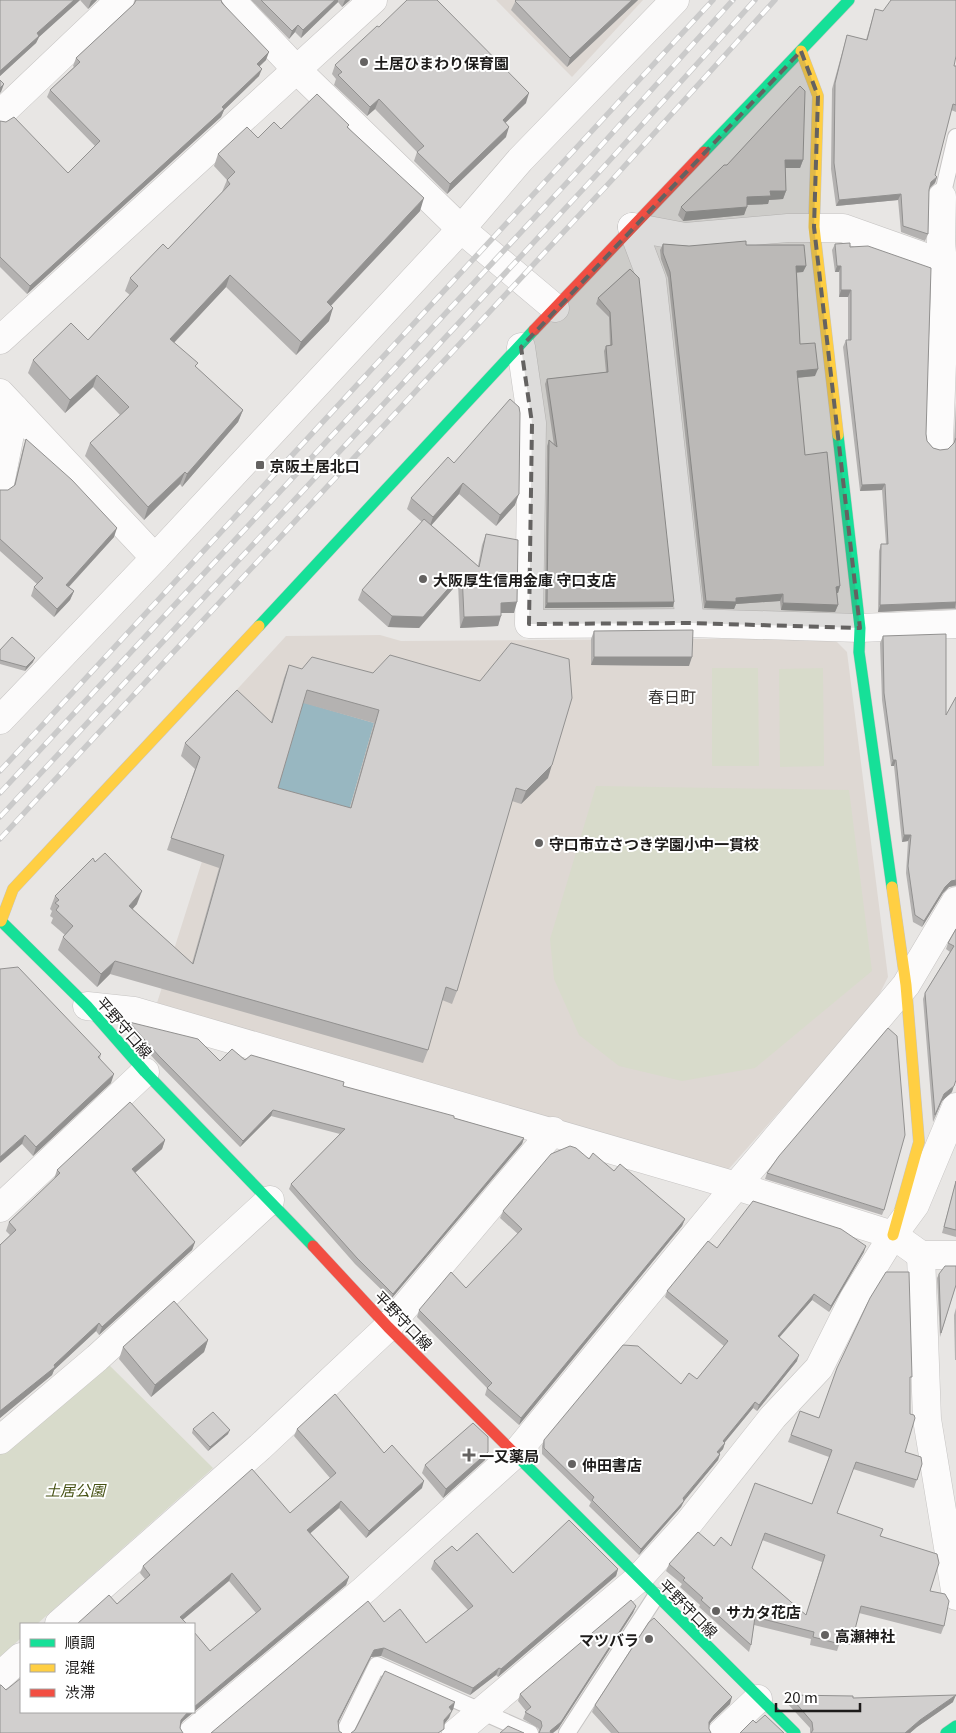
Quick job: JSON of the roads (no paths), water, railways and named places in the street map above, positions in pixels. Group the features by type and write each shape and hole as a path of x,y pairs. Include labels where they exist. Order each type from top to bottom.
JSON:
{"street":[{"path":"0,114 120,0"},
{"path":"232,0 298,71 461,229 555,308"},
{"path":"0,340 374,0"},
{"path":"0,720 155,558 461,229 520,160 675,0"},
{"path":"0,922 13,889 521,347 555,308 849,0"},
{"path":"802,51 818,96 814,227 860,628 859,652 906,986 920,1142 893,1235"},
{"path":"939,441 950,265 941,242 942,197"},
{"path":"632,227 685,237 814,227 843,228 950,265"},
{"path":"632,227 652,280 690,623"},
{"path":"521,347 532,423 529,624 690,623 860,628 956,624"},
{"path":"7,401 155,558"},
{"path":"0,484 7,401"},
{"path":"193,1733 364,1590 516,1453 736,1186 906,986 956,901"},
{"name":"平野守口線","path":"0,922 87,1006 145,1072 270,1200 388,1327 516,1453 758,1699 795,1733"},
{"path":"87,1006 134,1012 553,1131 893,1235 921,1255 956,1255"},
{"path":"0,1208 145,1072"},
{"path":"456,1733 480,1712 647,1587 688,1524 774,1417 819,1368 854,1298 893,1235 915,1206 956,1107"},
{"path":"59,1623 260,1447 388,1327 553,1131"},
{"path":"0,1440 97,1358 270,1200"},
{"path":"921,1255 927,1418 956,1596"},
{"path":"0,1676 20,1658"},
{"path":"722,1733 758,1699"},
{"path":"946,1733 956,1726"}],"lane":[{"path":"942,197 956,137"},
{"path":"567,1733 647,1587"},
{"path":"344,1733 376,1665 530,1733"}],"water":[{"path":"302,702 374,723 346,821 274,801"}],"railway":[{"path":"0,771 713,0"},
{"path":"0,793 588,160 733,0"},
{"path":"0,817 600,171 755,0"},
{"path":"0,839 611,181 775,0"}],"place":[{"name":"土居ひまわり保育園","path":"364,62"},
{"name":"京阪土居北口","path":"260,465"},
{"name":"大阪厚生信用金庫 守口支店","path":"423,579"},
{"name":"守口市立さつき学園小中一貫校","path":"539,843"},
{"name":"一又薬局","path":"469,1455"},
{"name":"仲田書店","path":"572,1464"},
{"name":"サカタ花店","path":"716,1611"},
{"name":"高瀬神社","path":"825,1635"},
{"name":"マツバラ","path":"649,1639"}],"district":[{"name":"春日町","path":"672,696"}],"park label":[{"name":"土居公園","path":"75,1489"}]}
